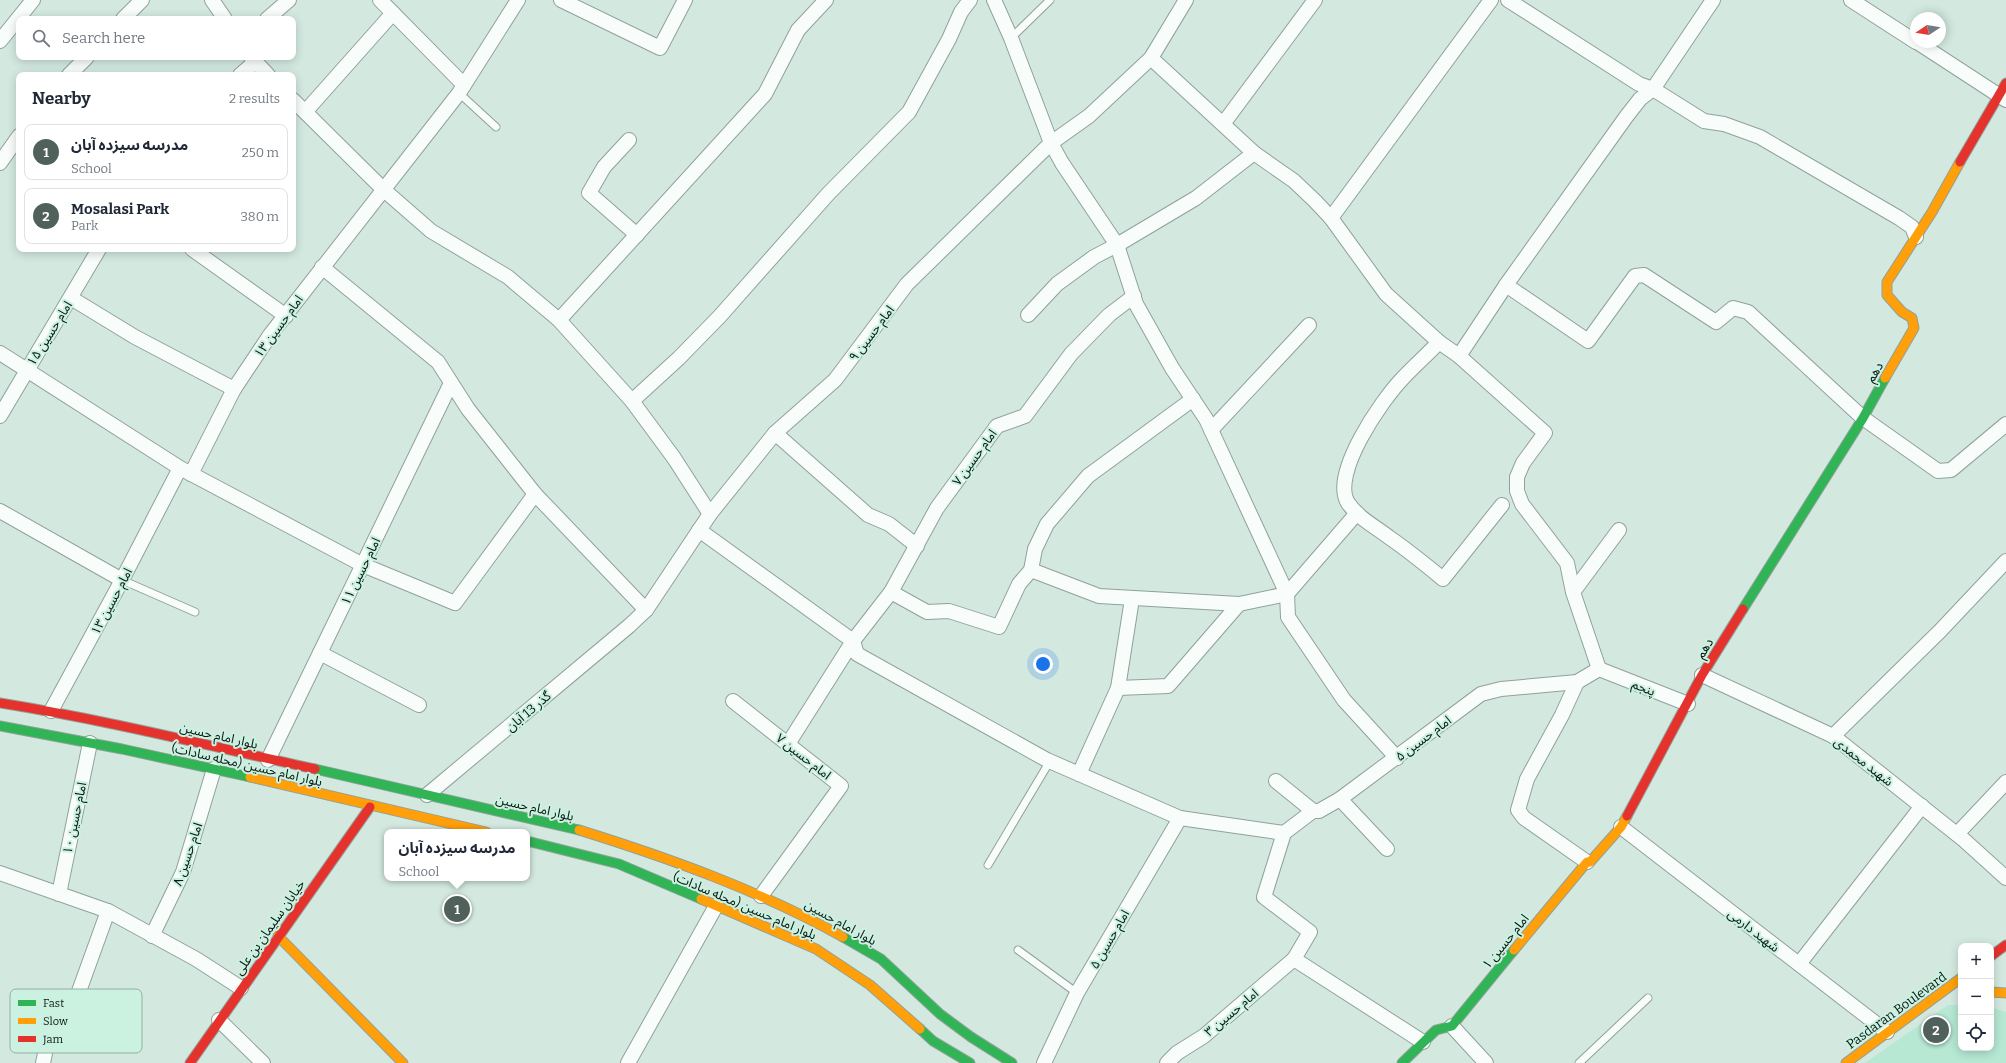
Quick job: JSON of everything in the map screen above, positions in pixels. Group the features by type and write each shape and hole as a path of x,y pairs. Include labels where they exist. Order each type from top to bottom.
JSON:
{"street":[{"path":"19,16 33,0"},
{"path":"126,16 142,0"},
{"path":"212,0 222,16"},
{"path":"270,16 289,0"},
{"path":"380,0 462,89"},
{"name":"امام حسین ۱۳","path":"51,711 122,580 185,471 234,390 270,335 462,89 518,0"},
{"path":"561,0 660,48 685,0"},
{"path":"559,320 765,94 798,30 826,0"},
{"path":"632,401 679,358 720,316 828,194 909,112 949,39 961,12 970,0"},
{"path":"994,0 1011,38 1051,143 1062,163 1100,217 1117,245 1134,296 1172,368 1193,399 1211,430 1287,594 1288,617 1344,700 1397,758"},
{"name":"امام حسین ۹","path":"646,610 710,514 775,433 835,380 907,284 1051,143 1089,116 1115,89 1151,58 1186,0"},
{"path":"1223,124 1315,0"},
{"path":"1331,218 1460,40 1491,0"},
{"path":"1508,0 1639,84 1653,89 1704,121 1724,124 1760,137 1899,218 1912,227 1916,237"},
{"path":"1459,356 1506,285 1626,117 1640,99 1653,89 1713,0"},
{"path":"1850,0 1910,38"},
{"path":"305,112 393,13"},
{"path":"0,39 16,20"},
{"path":"1926,48 2004,93"},
{"path":"1151,58 1254,153 1294,181 1331,218 1386,294 1439,342 1459,356 1545,433 1523,463 1518,477 1517,491 1522,504 1567,563 1574,592 1599,669 1577,682 1562,715 1528,778 1518,810 1524,818 1587,862"},
{"path":"72,72 84,60"},
{"path":"243,72 253,60 265,72"},
{"name":"دهم","path":"1688,704 1702,675 1863,418 1914,328 1912,318 1902,312 1886,295 1887,282 2004,93"},
{"path":"296,103 384,190 431,231 508,277 559,320 632,401 674,458 710,514"},
{"path":"0,163 16,140"},
{"path":"629,140 604,167 589,193 637,235"},
{"path":"1028,315 1057,284 1094,257 1196,198 1254,153"},
{"name":"امام حسین ۱۵","path":"0,416 97,252"},
{"path":"196,252 286,316"},
{"path":"322,267 438,362 468,409 535,494 646,610"},
{"path":"1506,285 1588,341 1635,276 1644,275 1716,322 1733,308 1748,312 1863,418 1938,471 1951,470 2006,424"},
{"name":"امام حسین ۷","path":"788,744 853,641 891,592 937,508 997,426 1026,416 1071,354 1110,315 1134,296"},
{"path":"71,298 135,337 234,390"},
{"path":"1211,430 1309,325"},
{"path":"1439,342 1401,380 1380,408 1356,448 1346,470 1344,492 1348,502 1357,514 1420,560 1443,580 1502,505"},
{"path":"0,353 185,471 363,565 455,603 535,494"},
{"name":"امام حسین ۱۱","path":"268,760 451,383"},
{"path":"891,592 927,612 950,611 999,627 1019,584 1031,570 1035,549 1047,524 1088,476 1193,399"},
{"path":"775,433 868,515 889,524 917,546"},
{"path":"0,511 122,580"},
{"path":"1031,570 1099,596 1239,604 1287,594 1357,514"},
{"path":"699,530 853,641 856,654 1050,761 1180,818 1284,834"},
{"path":"1574,592 1619,530"},
{"path":"1833,736 1940,631 2006,561"},
{"path":"1079,774 1118,688 1132,599"},
{"path":"1118,688 1168,686 1239,604"},
{"name":"گذر 13 آبان","path":"427,795 629,626 646,610"},
{"path":"320,653 419,705"},
{"name":"پنجم","path":"1599,669 1688,704"},
{"name":"شهید محمدی","path":"1702,675 1833,736 1957,834 2006,878"},
{"name":"امام حسین ۵","path":"1284,834 1313,811 1319,811 1340,799 1482,694 1501,689 1577,682"},
{"name":"امام حسین ۷","path":"734,701 841,786 761,896"},
{"name":"بلوار امام حسین","path":"0,704 51,711 427,795 582,831 630,846 761,896 823,926 881,959 940,1014 970,1036 1012,1063"},
{"name":"امام حسین ۱","path":"1452,1026 1587,862 1590,862 1622,827 1688,704"},
{"name":"بلوار امام حسین (محله سادات)","path":"0,726 59,736 214,769 370,807 472,829"},
{"name":"امام حسین ۱۰","path":"59,894 90,743"},
{"name":"امام حسین ۸","path":"152,936 183,872 214,769"},
{"path":"1276,781 1313,811"},
{"path":"1957,834 2006,782"},
{"path":"1340,799 1387,849"},
{"path":"1799,964 1922,806"},
{"name":"خیابان سلیمان بن علی","path":"190,1063 241,988 370,807"},
{"name":"امام حسین ۵","path":"1044,1063 1077,993 1180,818"},
{"name":"شهید دارمی","path":"1622,827 1887,1032"},
{"name":"امام حسین ۳","path":"1167,1063 1177,1053 1204,1036 1294,959 1310,932 1264,897 1284,834"},
{"name":"بلوار امام حسین (محله سادات)","path":"530,842 619,864 766,926 816,949 870,985 933,1041 970,1063"},
{"path":"0,873 108,911 196,959 241,988"},
{"path":"628,1063 716,906"},
{"path":"80,989 108,911"},
{"path":"278,936 403,1063"},
{"path":"1994,954 2006,945"},
{"path":"1294,959 1424,1042"},
{"name":"Pasdaran Boulevard","path":"1846,1063 1960,979"},
{"path":"1947,989 1958,990"},
{"path":"1994,992 2006,994"},
{"path":"219,1020 263,1063"},
{"path":"1402,1063 1436,1030 1452,1026 1486,1063"},
{"path":"43,1063 45,1053"}],"lane":[{"path":"1011,38 1050,0"},
{"path":"462,89 496,127"},
{"path":"122,580 195,612"},
{"path":"988,865 1050,761"},
{"path":"1018,950 1077,993"},
{"path":"1580,1063 1648,998"}],"green space":[{"path":"1948,1005 1958,1005 1958,1051 1994,1051 1994,1008 2006,1012 2006,1063 1865,1063"}],"traffic: fast":[{"path":"1743,609 1863,418 1885,378"},
{"path":"0,726 122,749 250,777"},
{"path":"315,769 579,830"},
{"path":"530,842 619,864 701,899"},
{"path":"843,937 881,959 940,1014 971,1037 1012,1063"},
{"path":"1402,1063 1436,1030 1452,1026 1514,950"},
{"path":"920,1029 933,1041 970,1063"}],"traffic: slow":[{"path":"1885,378 1914,328 1912,318 1902,312 1887,295 1887,282 1932,212 1960,162"},
{"path":"250,777 473,829"},
{"path":"1514,950 1587,862 1590,862 1621,827 1627,816"},
{"path":"579,830 647,852 747,890 812,920 843,937"},
{"path":"701,899 816,949 870,985 920,1029"},
{"path":"278,936 403,1063"},
{"path":"1846,1063 1960,979"},
{"path":"1994,992 2006,993"}],"traffic: jam":[{"path":"1960,162 2006,83"},
{"path":"1627,816 1702,675 1743,609"},
{"path":"0,703 119,725 315,769"},
{"path":"190,1063 370,807"},
{"path":"1994,954 2006,945"}],"place":[{"name":"مدرسه سیزده آبان","path":"457,909"},
{"name":"Mosalasi Park","path":"1936,1030"}]}
